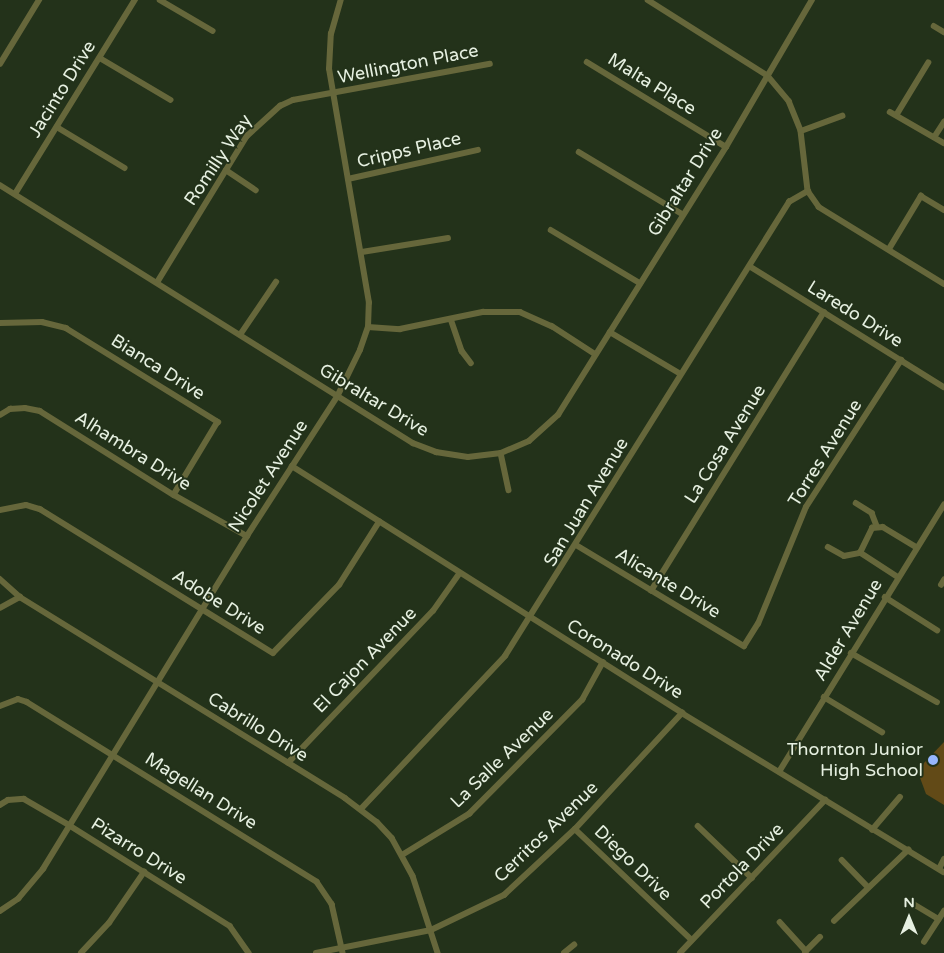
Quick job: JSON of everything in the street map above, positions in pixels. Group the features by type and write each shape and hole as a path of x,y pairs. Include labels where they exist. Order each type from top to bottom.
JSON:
{"street":[{"path":"0,64 39,0"},
{"name":"Jacinto Drive","path":"15,194 135,0"},
{"path":"160,0 213,31"},
{"name":"Nicolet Avenue","path":"0,911 18,898 44,869 112,754 204,610 247,536 337,397 368,327 369,303 362,252 331,94 331,34 340,0"},
{"path":"648,0 768,76 789,101 801,131 808,192 819,206 944,284"},
{"name":"Gibraltar Drive","path":"0,185 158,281 337,397 413,443 436,452 468,457 500,453 529,441 558,415 682,214 726,147 812,0"},
{"path":"934,26 944,32"},
{"path":"100,58 171,100"},
{"name":"Malta Place","path":"587,62 726,147"},
{"path":"897,114 928,63"},
{"name":"Wellington Place","path":"331,94 490,64"},
{"name":"Romilly Way","path":"158,281 247,136 266,116 293,100 331,94"},
{"path":"890,112 897,114 944,143"},
{"path":"801,131 842,116"},
{"path":"935,136 944,122"},
{"path":"57,127 126,168"},
{"name":"Cripps Place","path":"348,179 478,150"},
{"path":"579,152 682,214"},
{"path":"226,170 256,190"},
{"name":"San Juan Avenue","path":"361,809 505,656 578,546 681,374 751,267 789,202 808,192"},
{"path":"889,249 921,196 944,210"},
{"path":"551,230 640,283"},
{"path":"362,252 448,238"},
{"name":"Laredo Drive","path":"751,267 944,387"},
{"path":"240,335 276,282"},
{"path":"368,327 400,329 502,310 520,312 552,326 595,354"},
{"name":"La Cosa Avenue","path":"651,590 824,312"},
{"path":"451,319 462,350 471,362"},
{"name":"Bianca Drive","path":"0,323 16,320 42,322 66,328 218,422 174,495"},
{"path":"610,332 681,374"},
{"name":"Torres Avenue","path":"744,646 758,624 806,507 901,360"},
{"name":"Alhambra Drive","path":"0,415 10,409 24,408 40,411 174,495 247,536"},
{"path":"500,453 509,490"},
{"name":"Coronado Drive","path":"292,466 459,574 941,871"},
{"path":"856,503 872,513 876,526 916,547"},
{"name":"Adobe Drive","path":"0,510 26,505 40,509 273,653 339,585 379,522"},
{"name":"Alder Avenue","path":"779,772 897,577 942,512 944,505"},
{"path":"860,553 872,528 876,526"},
{"name":"Alicante Drive","path":"578,546 744,646"},
{"path":"828,547 844,556 860,553 897,577"},
{"name":"El Cajon Avenue","path":"288,763 433,611 459,574"},
{"name":"Cabrillo Drive","path":"0,579 20,596 361,809 392,838 402,855 438,953"},
{"path":"0,608 20,596"},
{"path":"885,597 937,630"},
{"path":"851,653 937,702"},
{"name":"La Salle Avenue","path":"402,855 469,814 582,700 603,662"},
{"path":"824,697 882,732"},
{"name":"Magellan Drive","path":"0,706 18,700 27,702 317,882 332,904 342,951"},
{"name":"Cerritos Avenue","path":"316,953 342,951 431,930 504,895 575,829 682,713"},
{"path":"872,830 900,798"},
{"name":"Pizarro Drive","path":"0,805 8,800 24,799 70,825 230,926 249,953"},
{"name":"Portola Drive","path":"680,953 825,800"},
{"path":"698,826 752,878"},
{"name":"Diego Drive","path":"575,829 692,940"},
{"path":"834,921 908,850"},
{"path":"941,871 944,859"},
{"path":"842,860 868,887"},
{"path":"81,953 108,923 144,872"},
{"path":"907,900 939,919"},
{"path":"924,942 944,911"},
{"path":"780,922 805,952 820,937"},
{"path":"564,953 574,944"}],"shaded area":[{"path":"944,742 944,805 926,794 919,775 924,763"}],"place":[{"name":"Thornton Junior High School","path":"933,760"}]}
